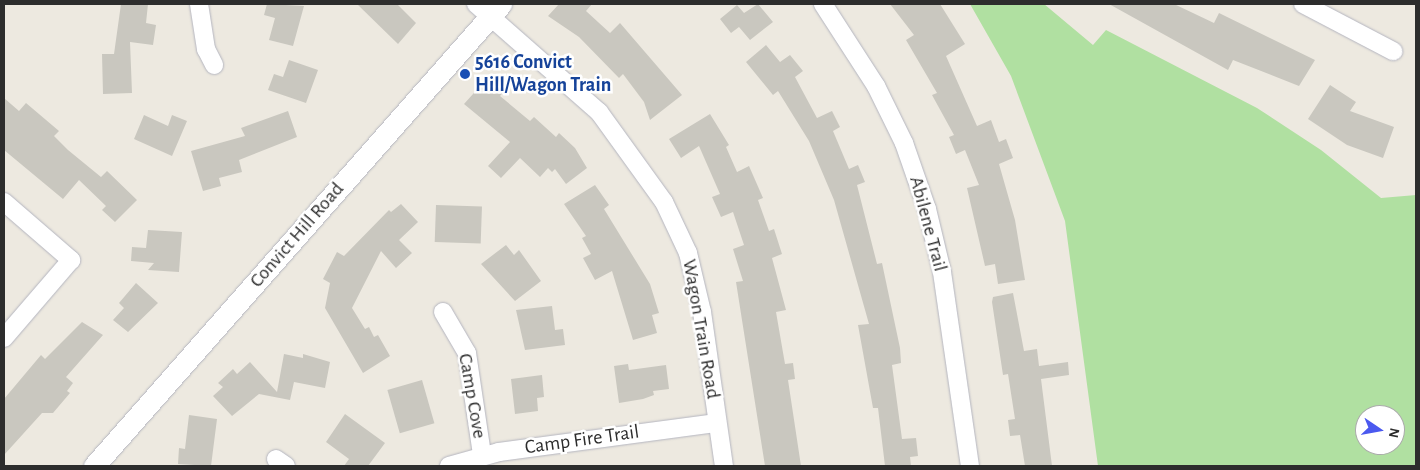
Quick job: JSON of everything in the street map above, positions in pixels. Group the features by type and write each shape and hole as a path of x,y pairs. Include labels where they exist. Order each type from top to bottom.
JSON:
{"street":[{"path":"200,4 206,48 214,65"},
{"name":"Abilene Trail","path":"823,4 876,86 904,144 927,208 942,272 970,466"},
{"path":"1303,4 1393,51"},
{"name":"Wagon Train Road","path":"489,8 599,112 664,202 688,253 698,295 724,466"},
{"name":"Convict Hill Road","path":"94,466 489,8"},
{"path":"4,202 71,260 4,338"},
{"name":"Camp Cove","path":"443,312 467,353 482,455"},
{"name":"Camp Fire Trail","path":"449,466 482,455 717,423"}],"green space":[{"path":"970,4 1044,4 1093,45 1106,30 1257,108 1321,150 1381,198 1416,195 1416,466 1098,466 1065,221 1011,76"}],"building":[{"path":"121,4 148,4 146,23 156,25 153,45 130,42 132,93 103,94 102,54 114,54"},
{"path":"267,4 304,6 293,46 269,40 275,18 264,15"},
{"path":"357,4 397,4 416,23 398,44"},
{"path":"559,4 592,4 586,11 610,33 620,23 682,95 650,120 644,102 623,74 619,78 579,37 548,16"},
{"path":"758,4 773,22 750,40 739,27 731,33 720,19 737,5 744,13"},
{"path":"890,4 940,4 965,44 946,56 977,126 991,120 999,142 1006,139 1013,158 999,164 1015,220 1025,280 998,284 995,264 985,266 967,188 979,185 965,150 956,154 949,137 954,135 932,95 937,93 906,40 914,35"},
{"path":"1109,4 1174,4 1214,23 1219,13 1315,60 1299,86 1233,60 1228,70"},
{"path":"766,45 780,62 790,55 803,71 795,77 817,118 832,111 840,127 833,131 849,169 858,165 865,182 857,185 877,264 882,263 900,348 901,363 892,365 902,439 916,438 918,456 910,457 911,466 885,466 878,408 873,408 858,325 869,324 834,200 809,141 778,91 773,95 746,62"},
{"path":"289,60 318,70 306,103 268,90 274,74 283,77"},
{"path":"491,74 507,88 500,96 530,121 534,117 556,137 559,133 575,148 587,168 566,184 555,169 552,172 548,168 540,177 520,158 501,178 488,166 510,142 464,104"},
{"path":"1330,85 1356,102 1350,111 1394,127 1383,158 1347,145 1308,119"},
{"path":"4,98 19,111 26,103 59,131 54,136 68,150 101,177 107,171 137,200 115,222 102,210 106,206 79,180 63,199 4,150"},
{"path":"288,111 297,137 239,160 242,172 219,178 221,186 203,191 191,151 245,136 241,128"},
{"path":"710,114 729,145 726,147 737,172 749,166 763,198 758,200 769,231 774,229 782,254 772,258 786,310 776,312 785,364 793,363 795,379 788,380 801,466 765,466 736,282 743,281 733,249 744,245 733,212 721,217 712,197 720,194 699,146 681,158 669,139"},
{"path":"144,115 168,126 172,115 187,121 172,156 134,139"},
{"path":"595,185 609,205 604,209 650,284 659,313 652,315 657,333 633,340 612,271 595,280 583,258 591,254 582,238 586,236 564,204"},
{"path":"401,204 418,222 399,240 412,253 396,268 381,251 352,308 365,329 369,327 374,337 378,335 390,356 363,373 325,308 330,283 323,279 337,252 344,256 389,210 391,212"},
{"path":"436,205 482,207 481,244 435,242"},
{"path":"148,230 182,232 179,272 148,270 154,263 131,261 132,247 146,248"},
{"path":"506,245 514,255 519,250 541,281 515,301 481,264"},
{"path":"136,283 158,303 128,332 113,320 124,308 119,303"},
{"path":"1013,293 1024,351 1037,349 1039,366 1068,362 1069,375 1041,379 1052,466 1025,466 1020,435 1010,436 1008,420 1015,419 1008,374 1003,375 992,302 993,297"},
{"path":"552,306 555,330 563,329 565,345 525,350 516,310"},
{"path":"82,322 103,335 66,377 73,383 67,391 70,393 53,413 42,413 4,455 4,399 41,355 45,359"},
{"path":"284,354 303,358 303,354 330,362 325,388 294,382 290,400 259,394 232,416 213,396 223,387 218,383 233,369 237,374 250,362 277,392"},
{"path":"628,364 629,370 666,365 669,389 653,391 654,395 643,399 619,403 614,366"},
{"path":"542,375 544,397 537,398 538,411 515,414 511,379"},
{"path":"422,380 434,423 400,433 387,390"},
{"path":"345,414 385,443 368,466 344,466 349,459 326,442"},
{"path":"189,415 217,419 211,466 178,464 179,448 185,449"}],"place":[{"name":"5616 Convict Hill/Wagon Train","path":"465,74"}]}
